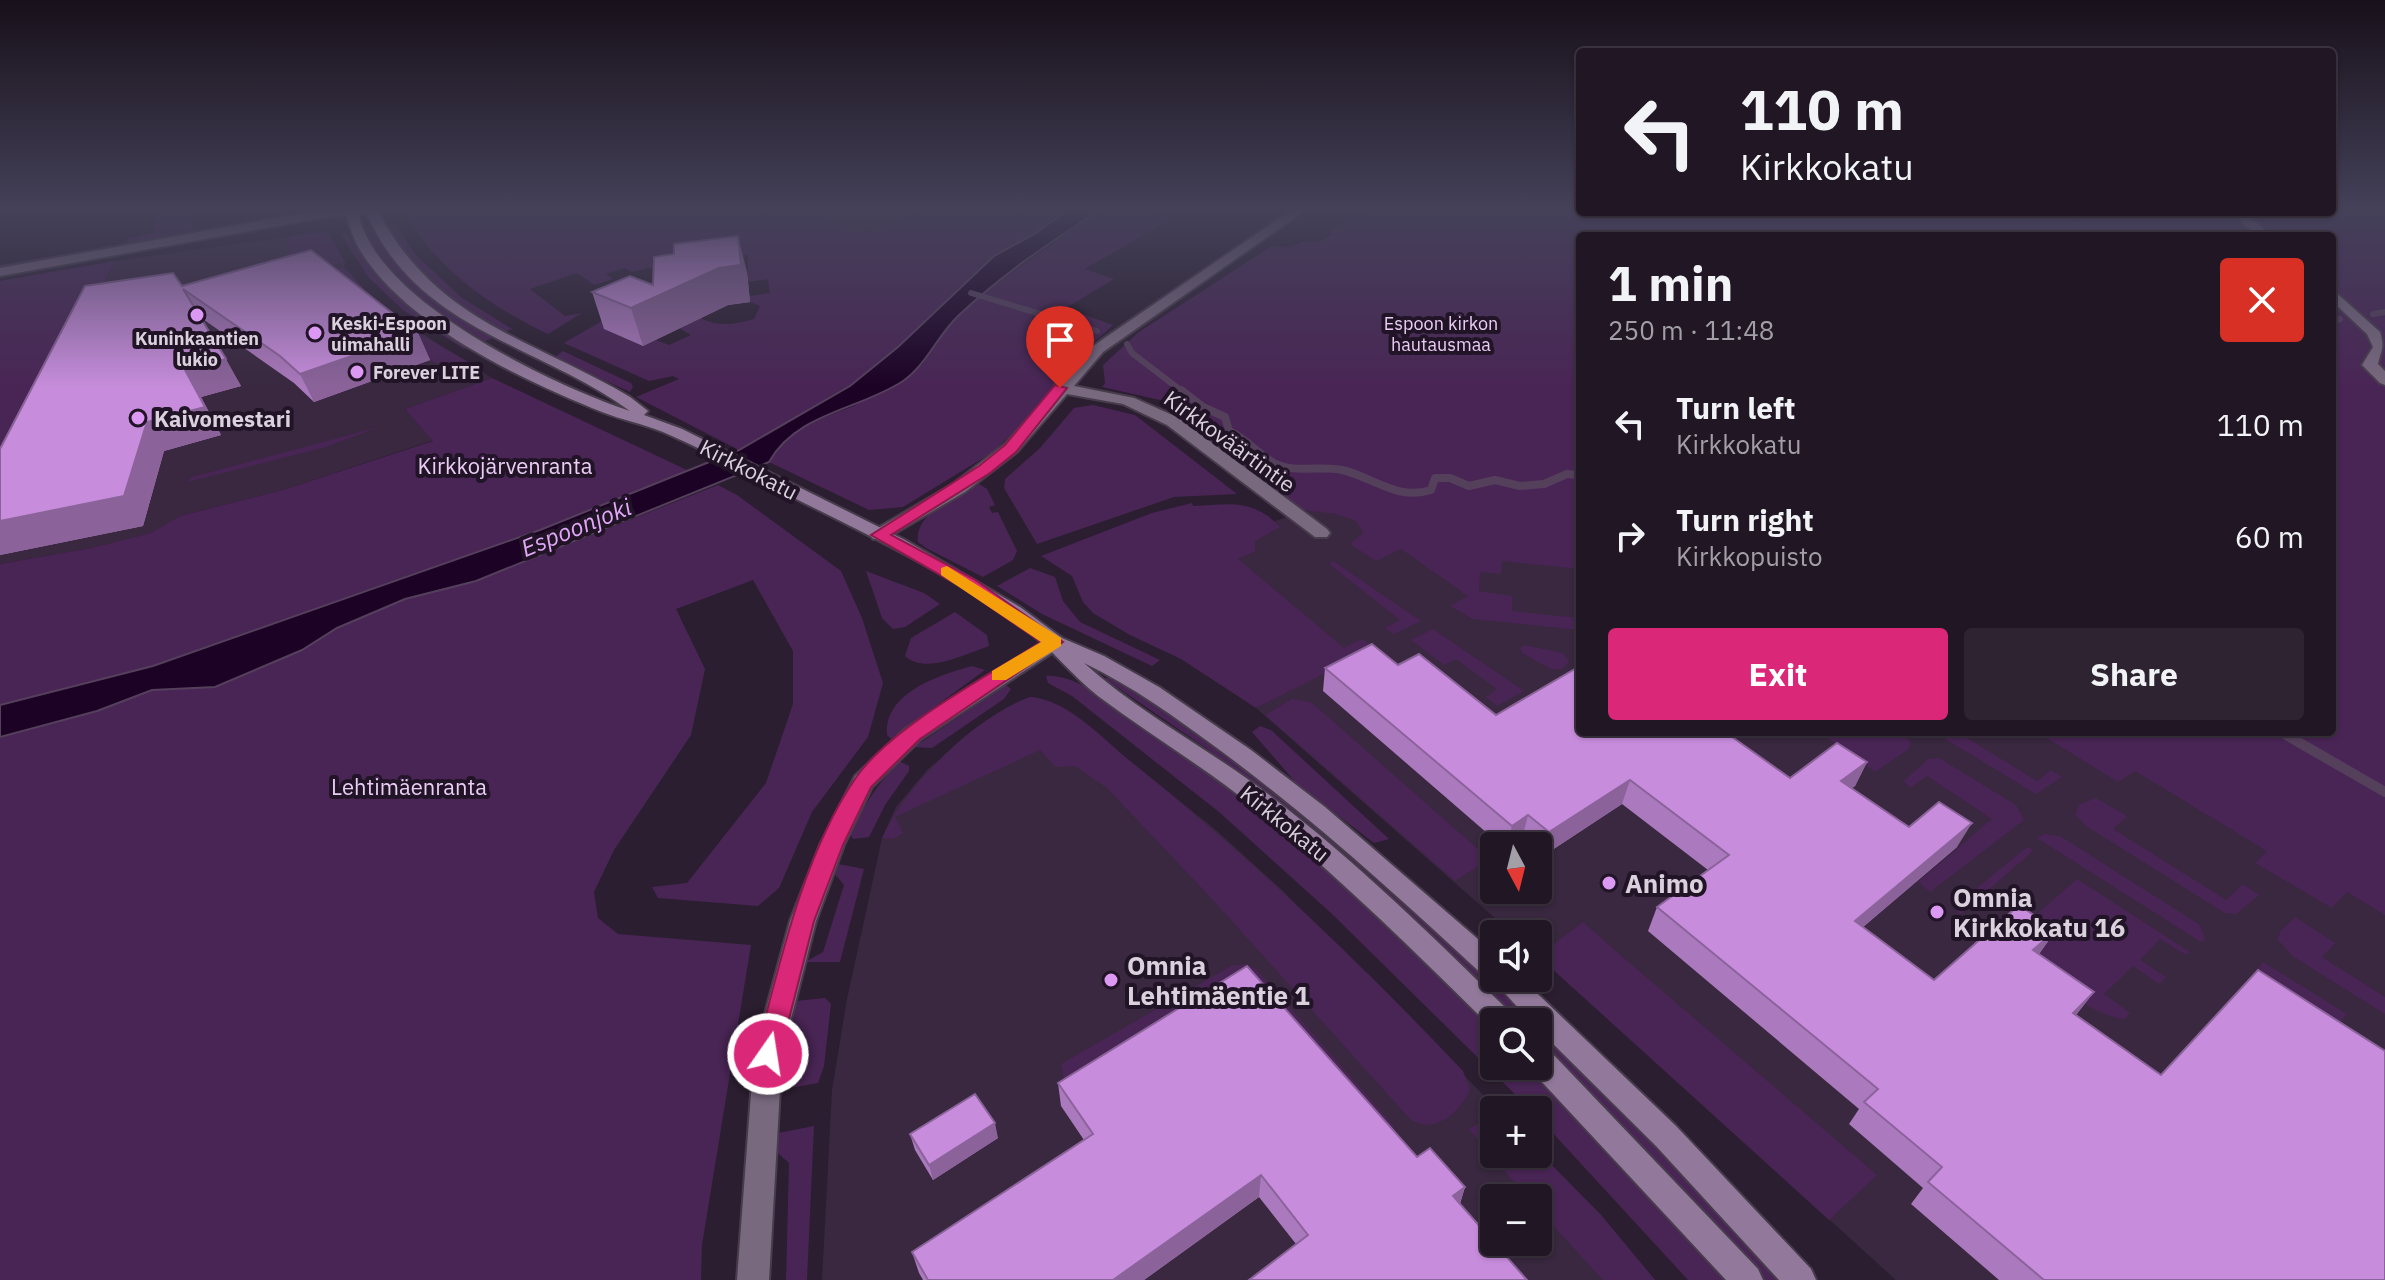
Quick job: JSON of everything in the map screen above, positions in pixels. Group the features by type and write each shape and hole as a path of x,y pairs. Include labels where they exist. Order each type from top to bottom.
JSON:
{"main road":[{"name":"Kirkkokatu","path":"382,269 429,314 482,346 606,408 649,418"},
{"name":"Kirkkokatu","path":"409,269 450,307 629,402 649,418 968,583 1054,642 1097,659 1149,689 1229,745 1373,862 1480,957"},
{"name":"Kirkkokatu","path":"1054,642 1080,671 1261,801 1402,924 1489,1008"},
{"path":"1518,992 1666,1136 1800,1280"},
{"path":"1552,1073 1747,1280"}],"street":[{"path":"879,535 959,488 1002,456 1098,349 1214,269"},
{"path":"2336,297 2373,332 2381,348 2372,357 2370,365 2385,380"},
{"name":"Kirkkoväärtintie","path":"1060,388 1127,400 1151,410 1185,431 1321,533"},
{"path":"753,1280 768,1054 803,921 832,845 863,782 913,734 1054,642"}],"shaded area":[{"path":"111,269 345,269 374,303 492,378 405,409 434,440 283,490 180,516 152,533 91,548 0,564 0,488"},
{"name":"Omnia Kirkkokatu 16","path":"1337,501 1576,557 1576,736 2131,736 2385,878 2385,1280 1896,1280 1552,969 1552,920 1497,920 1256,708 1300,685 1204,551 1275,521"},
{"name":"Omnia Lehtimäentie 1","path":"1030,697 1067,710 1217,831 1282,890 1484,1096 1480,1096 1480,1168 1552,1168 1552,1165 1601,1215 1655,1280 822,1280 832,1090 847,999 882,838 896,807 928,769 980,727"}],"green space":[{"path":"71,269 111,269 17,450 0,470 0,281"},
{"path":"346,269 389,316 475,366 457,373 430,360 321,271"},
{"path":"363,269 373,269 412,308 471,347 464,349 403,310"},
{"path":"392,269 401,269 439,304 493,338 485,341 449,318"},
{"path":"417,269 431,269 462,298 512,329 505,332 468,310"},
{"path":"450,269 623,269 606,274 613,279 594,285 577,273 530,289 565,316 582,313 548,334 504,310"},
{"path":"748,269 980,269 898,347 850,386 739,450 636,397 679,379 673,376 649,381 564,343 609,317 643,346 656,340 669,345 691,335 679,328 695,314 709,322 723,324 754,319 760,306 750,302 750,296 770,293 768,279 748,282"},
{"path":"1017,269 1085,269 1114,279 1066,308 1113,325 1078,356 1024,422 993,452 903,507 869,510 769,462 776,448 799,427 854,406 922,365 943,331 979,296"},
{"name":"Espoon kirkon hautausmaa","path":"1237,269 1576,269 1576,569 1502,561 1501,574 1480,572 1479,591 1512,596 1512,611 1576,618 1576,630 1473,619 1450,606 1468,596 1401,549 1376,561 1350,544 1363,533 1356,521 1336,514 1303,510 1160,400 1102,387 1105,383 1103,365 1139,332"},
{"path":"2336,269 2385,269 2385,915 2347,892 2332,908 2255,863 2267,851 2135,771 2118,782 2044,736 2336,736"},
{"path":"563,351 631,383 633,387 630,392 555,357"},
{"name":"Kirkkojärvenranta","path":"492,378 689,471 540,530 153,666 0,705 0,564 91,548 151,533 180,516 283,490 433,441 405,409"},
{"path":"1093,405 1135,415 1237,494 1174,497 1037,544 1004,488 1005,479 1040,448 1074,408"},
{"path":"379,427 326,447 187,482 192,477"},
{"path":"979,484 987,489 995,505 989,507 992,513 998,512 1017,551 1013,560 983,577 918,542 919,531 930,514"},
{"name":"Lehtimäenranta","path":"718,485 737,495 841,571 862,618 883,683 868,737 812,812 779,888 758,906 658,898 652,887 687,883 766,783 793,704 793,651 753,580 676,609 705,669 691,735 614,850 594,892 598,918 618,934 751,945 702,1245 701,1280 0,1280 0,737 97,711 152,690 215,687 302,650 337,628 405,599 476,581"},
{"path":"1192,503 1193,506 1238,505 1270,517 1280,527 1255,541 1255,551 1238,559 1344,648 1362,639 1375,648 1256,708 1181,659 1093,613 1083,602 1072,576 1041,556 1152,513"},
{"path":"1333,561 1421,621 1394,634 1385,628 1400,620 1329,564"},
{"path":"1030,568 1055,577 1063,601 1080,622 1160,660 1152,666 1042,614 997,586"},
{"path":"866,571 924,593 940,604 905,627 893,629 882,618"},
{"path":"955,612 987,635 989,646 934,663 924,664 905,656 911,638"},
{"path":"1433,629 1524,691 1497,706 1486,697 1497,689 1456,659 1444,665 1411,640"},
{"path":"1524,645 1563,653 1569,662 1562,669 1551,669 1522,653 1520,648"},
{"path":"972,666 985,670 891,739 887,735 888,720 904,697 930,680"},
{"path":"1111,675 1216,744 1344,844 1480,971 1480,986 1336,849 1209,750 1105,679"},
{"path":"1046,676 1060,677 1090,689 1121,709 1206,772 1334,877 1480,1015 1480,1060 1331,913 1219,812 1072,696 1048,683"},
{"path":"1006,685 1011,689 1004,699 932,748 914,747"},
{"path":"1030,697 1057,705 1084,722 1218,834 1343,950 1463,1071 1470,1089 1460,1106 1437,1123 1419,1124 1410,1119 1213,900 1107,788 1075,766 1056,767 1040,750 895,817 903,833 893,839 882,838 907,796 944,755 987,720"},
{"path":"1292,699 1311,702 1480,851 1480,865 1455,881 1265,715"},
{"path":"1260,726 1271,730 1389,839 1374,843 1297,784 1252,732"},
{"path":"1825,736 1904,736 1911,742 1909,749 1875,772"},
{"path":"1941,736 1964,736 2037,781 2051,770 2062,777 2036,794"},
{"path":"1939,758 2016,805 2024,820 1930,892 1918,882 1992,819 1927,776 1910,788 1904,781 1928,759"},
{"path":"899,761 909,766 909,771 885,805 869,837 853,839 850,834 866,805"},
{"path":"2096,798 2127,816 2113,829 2226,900 2243,884 2259,895 2236,914 2225,913 2086,826 2075,814 2080,804"},
{"path":"2044,834 2060,836 2200,925 2205,939 2201,942 2037,838"},
{"path":"2027,847 2034,850 1960,915 1955,906"},
{"path":"838,864 864,869 840,962 805,962 823,952 844,885 834,873"},
{"path":"2077,879 2190,952 2186,955 2160,939 2140,960 2166,977 2159,984 2133,966 2104,994 2130,1013 2125,1019 2088,1006 2046,979 2026,960 2013,935"},
{"path":"2295,917 2335,943 2322,957 2385,997 2385,1014 2294,957 2278,940 2280,932"},
{"path":"1583,922 1877,1175 1829,1220 1552,969 1552,945"},
{"path":"2263,962 2347,1014 2338,1025 2255,972"},
{"path":"1245,964 1256,969 1393,1125 1396,1138 1246,990 1061,1106 1064,1079 1061,1064 1231,966"},
{"path":"1486,992 1502,992 1519,1008 1503,1008"},
{"path":"825,998 831,1004 824,1066 818,1083 796,1087 779,1083 796,1001"},
{"path":"1552,1040 1621,1108 1779,1280 1764,1280 1552,1057"},
{"path":"1501,1080 1543,1080 1611,1150 1727,1280 1688,1280 1552,1132 1552,1096 1517,1096"},
{"path":"1480,1123 1480,1142 1469,1129"},
{"path":"814,1126 807,1280 786,1280 789,1163 772,1148 773,1134"},
{"path":"1552,1165 1601,1215 1655,1280 1603,1280 1552,1224 1552,1184 1516,1184 1502,1168 1552,1168"}],"water":[{"name":"Espoonjoki","path":"981,269 1014,269 951,324 919,366 903,381 812,422 781,446 769,462 476,581 405,599 337,628 302,650 215,687 152,690 97,711 0,737 0,705 153,666 540,530 739,450 850,386 898,347"}],"building":[{"name":"Kaivomestari","path":"244,269 335,269 418,333 300,374 280,356 183,289 226,359 185,370 205,407 147,422 124,496 0,521 0,449 85,286 173,273 182,286"},
{"path":"654,269 717,269 631,308 592,292 630,276 653,285"},
{"path":"1372,644 1398,665 1419,654 1496,715 1576,668 1576,736 1731,736 1790,778 1837,743 1867,762 1841,781 1909,827 1939,802 1972,823 1855,921 1934,980 2019,905 2056,930 2033,950 2094,992 2073,1013 2161,1075 2258,970 2385,1051 2385,1280 2044,1280 1928,1182 1942,1167 1864,1102 1878,1089 1657,907 1729,855 1630,780 1549,832 1528,815 1512,826 1325,668"},
{"path":"1247,966 1417,1157 1430,1148 1465,1187 1453,1196 1480,1227 1480,1256 1506,1256 1527,1280 1249,1280 1308,1235 1261,1175 1113,1280 928,1280 912,1252 1093,1134 1058,1083"},
{"path":"975,1094 995,1123 929,1165 910,1134"}],"waterway":[{"path":"971,293 1097,331"},
{"path":"2373,314 2385,312"},
{"path":"2336,320 2340,319"},
{"path":"1127,344 1132,353 1183,392"},
{"path":"1181,390 1203,407 1225,417 1229,431 1268,459 1290,468 1342,470 1385,487 1419,493 1431,490 1435,478 1450,478 1469,486 1495,480 1520,486 1544,484 1567,474 1576,475"},
{"path":"2288,736 2385,792"}],"slow traffic":[{"path":"947,572 1013,612 1054,642 999,676"}],"place":[{"name":"Kuninkaantien lukio","path":"197,315"},
{"name":"Keski-Espoon uimahalli","path":"315,333"},
{"name":"Forever LITE","path":"357,372"},
{"name":"Kaivomestari","path":"138,418"},
{"name":"Animo","path":"1609,883"},
{"name":"Omnia Kirkkokatu 16","path":"1937,912"},
{"name":"Omnia Lehtimäentie 1","path":"1111,980"}],"route":[{"path":"768,1054 803,921 832,845 863,782 913,734 982,686 1054,642 968,583 879,535 985,470 1011,448 1060,388"}]}
